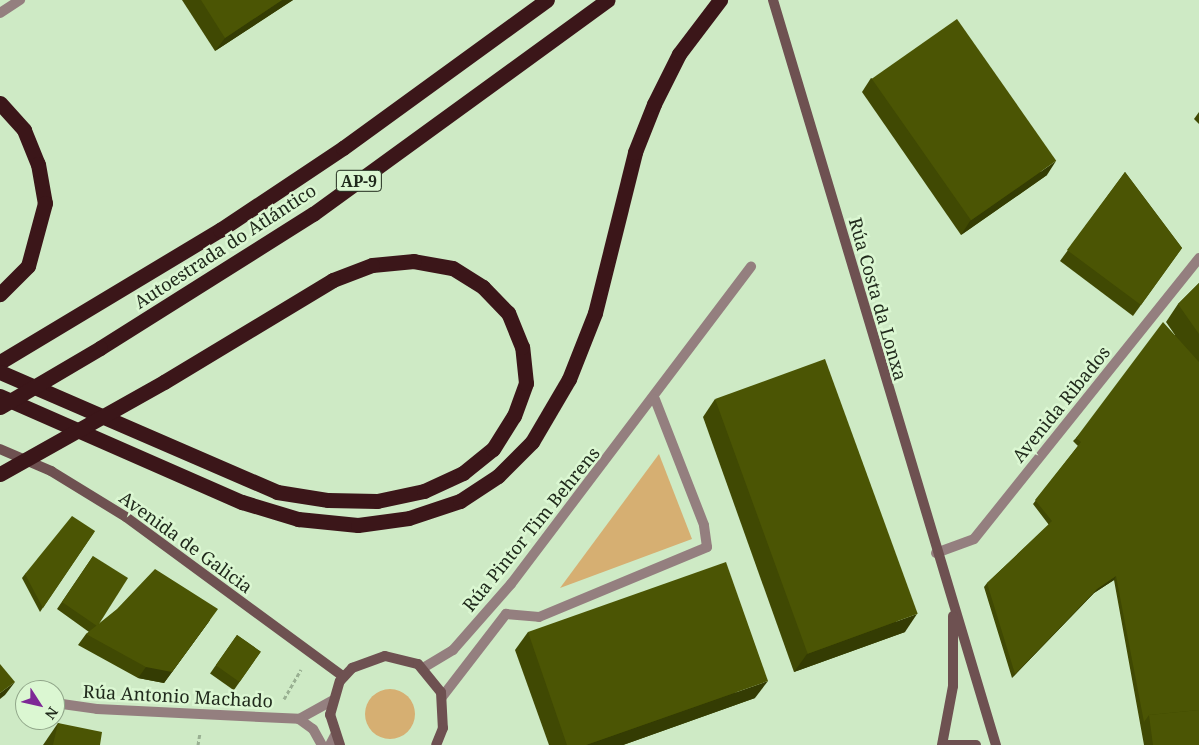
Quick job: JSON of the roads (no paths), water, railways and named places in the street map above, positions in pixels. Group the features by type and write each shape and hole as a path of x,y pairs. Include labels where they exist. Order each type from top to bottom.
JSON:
{"highway":[{"name":"Autoestrada do Atlántico","path":"0,362 48,334 344,148 547,0"},
{"name":"Autoestrada do Atlántico","path":"0,407 100,348 313,214 608,0"},
{"path":"0,396 242,502 298,519 358,524 409,518 460,501 498,476 532,442 569,379 595,313 635,152 654,104 679,54 720,0"},
{"path":"0,103 24,130 38,164 45,203 28,266 0,294"},
{"path":"0,372 277,492 328,500 377,501 424,491 463,473 493,449 514,416 526,383 522,347 508,313 483,287 452,268 414,261 372,265 333,280 164,382 0,474"}],"main road":[{"name":"Rúa Costa da Lonxa","path":"773,0 936,553 996,745"},
{"name":"Avenida de Galicia","path":"0,449 50,471 126,517 344,677"},
{"name":"Rúa Costa da Lonxa","path":"944,745 953,686 953,608"},
{"path":"340,745 335,735 332,701 344,677 368,660 385,656 402,658 423,668 442,697 443,728 436,745"},
{"path":"944,745 976,745"}],"street":[{"path":"0,13 20,0"},
{"name":"Avenida Ribados","path":"936,553 974,539 1199,258"},
{"name":"Rúa Pintor Tim Behrens","path":"423,668 453,650 510,584 655,398 751,267"},
{"name":"Rúa Pintor Tim Behrens","path":"442,697 506,614 539,617 707,547 704,525 655,398"},
{"path":"322,745 313,729 299,719 332,701"},
{"name":"Rúa Antonio Machado","path":"65,704 97,709 299,719"},
{"path":"330,745 335,735"}]}
